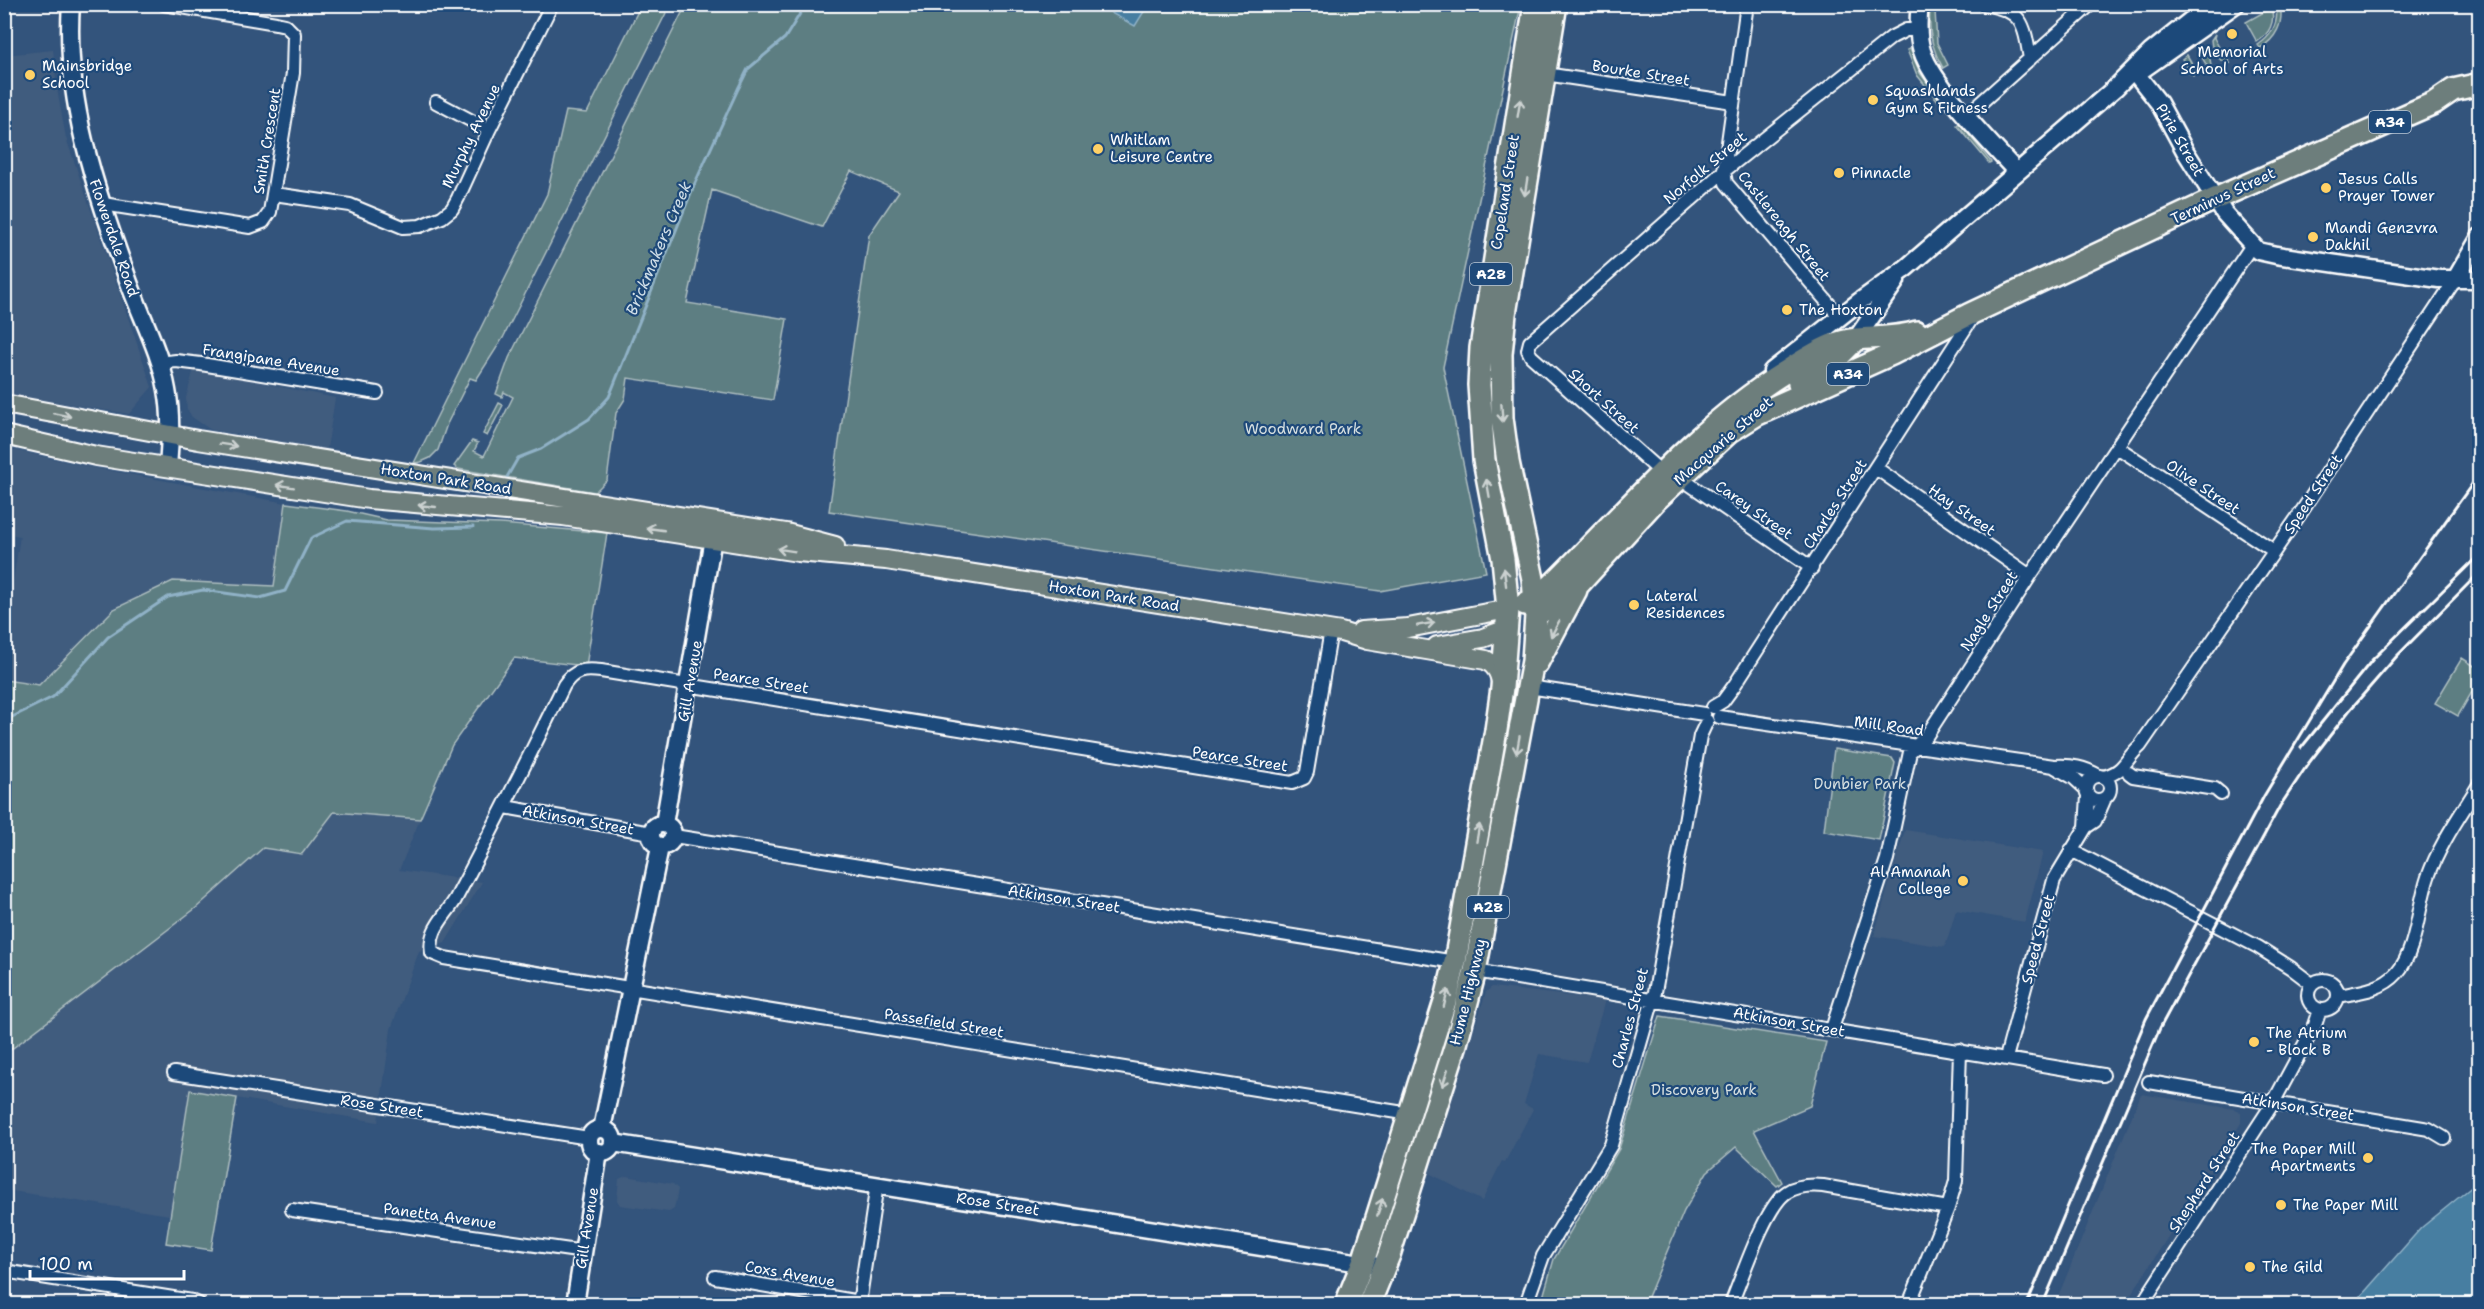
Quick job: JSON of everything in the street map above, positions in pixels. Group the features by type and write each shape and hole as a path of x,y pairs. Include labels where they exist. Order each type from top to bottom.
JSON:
{"highway":[{"name":"Copeland Street","path":"1507,619 1503,559 1484,460 1479,385 1480,357 1535,4"},
{"name":"Copeland Street","path":"1535,607 1527,543 1504,439 1501,354 1505,314 1556,4"},
{"name":"A34","path":"2453,90 2480,84"},
{"name":"Terminus Street","path":"1729,432 1756,415 1892,354 1972,313 2215,199 2434,103 2453,90"},
{"path":"2434,103 2480,95"},
{"name":"Terminus Street","path":"1748,395 1821,350 1856,339 1896,337 1972,313"},
{"name":"Macquarie Street","path":"1535,607 1579,584 1671,475 1765,403 1829,366 1856,339"},
{"name":"Macquarie Street","path":"1535,607 1578,559 1671,475 1748,395"},
{"path":"1527,543 1533,556 1548,568 1562,568 1578,559"},
{"path":"1530,681 1579,584"},
{"name":"A34","path":"1507,619 1535,607"},
{"name":"Hume Highway","path":"1369,1305 1456,1044 1475,971 1530,681 1535,607"},
{"name":"Hume Highway","path":"1346,1305 1439,1026 1455,962 1502,688 1507,619"}],"main road":[{"name":"Hoxton Park Road","path":"4,404 170,435 715,527 798,552 886,560 1336,631 1400,646 1488,661 1500,674 1502,688"},
{"name":"Hoxton Park Road","path":"4,435 96,456 369,499 715,527"},
{"name":"Hoxton Park Road","path":"1336,631 1408,628 1507,619"},
{"name":"Hoxton Park Road","path":"1400,646 1441,646 1483,638 1507,619"}],"street":[{"name":"Flowerdale Road","path":"71,4 70,56 73,90 81,133 126,274 160,363 167,390 170,435 168,467"},
{"name":"Smith Crescent","path":"103,204 250,226 267,218 274,194 293,73 294,34 285,25 164,4"},
{"name":"Murphy Avenue","path":"274,194 350,205 403,227 420,226 442,217 452,209 552,4"},
{"name":"Castlereagh Street","path":"1747,4 1724,171 1726,183 1840,317"},
{"path":"1920,4 1918,30 1922,52 1933,74 2017,172"},
{"path":"1983,4 2004,8 2020,20 2026,33 2030,59"},
{"path":"1967,115 2091,4"},
{"name":"Macquarie Street","path":"1748,395 1774,369 1906,268 2131,75 2157,46 2211,4"},
{"name":"Macquarie Street","path":"2131,75 2154,64 2236,4"},
{"name":"Norfolk Street","path":"1528,350 1530,342 1724,171 1892,37 1906,30 1918,30"},
{"name":"Bourke Street","path":"1545,74 1733,102"},
{"name":"Pirie Street","path":"2131,75 2158,103 2185,152 2215,199 2252,245"},
{"name":"Terminus Street","path":"2453,90 2480,78"},
{"path":"436,102 489,130"},
{"name":"Speed Street","path":"2086,827 2089,779 2121,771 2131,754 2140,746 2274,551 2455,280 2480,237"},
{"path":"2252,245 2258,251 2276,255 2455,280 2480,279"},
{"name":"Nagle Street","path":"1832,1029 1887,859 1910,752 1927,735 2030,576 2252,245"},
{"name":"Macquarie Street","path":"1856,339 1906,268"},
{"name":"Charles Street","path":"1526,1305 1543,1256 1611,1145 1653,999 1700,736 1711,715 1734,686 1812,568 1972,313"},
{"name":"Short Street","path":"1528,350 1531,356 1671,475"},
{"name":"Frangipane Avenue","path":"160,363 176,361 201,364 377,393"},
{"name":"Olive Street","path":"2117,447 2274,551"},
{"name":"Hay Street","path":"1876,468 2030,576"},
{"name":"Carey Street","path":"1671,475 1812,568"},
{"name":"Gill Avenue","path":"596,1133 631,987 662,835 690,685 715,527"},
{"name":"Pearce Street","path":"473,962 444,958 432,953 430,943 434,930 449,910 505,807 570,675 585,669 1286,782 1304,778 1306,772 1336,631"},
{"name":"Mill Road","path":"1530,681 1711,715 2054,766 2071,765 2086,769 2101,777"},
{"name":"Speed Street","path":"2006,1058 2047,899 2054,880 2086,827 2095,821 2107,796 2136,762 2140,746"},
{"name":"Mill Road","path":"2054,766 2074,778 2087,793"},
{"path":"2128,773 2133,776 2215,789 2222,794"},
{"path":"2087,793 2097,801 2107,796 2109,782 2101,777"},
{"path":"2338,996 2376,988 2398,973 2407,958 2420,905 2437,856 2480,783"},
{"name":"Atkinson Street","path":"505,807 662,835 1455,962"},
{"path":"2071,850 2258,946 2312,984"},
{"name":"Passefield Street","path":"473,962 1410,1114"},
{"name":"Atkinson Street","path":"1475,971 2103,1074"},
{"path":"2320,980 2329,981 2336,987 2338,996 2334,1005 2320,1010 2309,1002 2308,993 2312,984 2320,980"},
{"name":"Shepherd Street","path":"2142,1305 2272,1103 2315,1025 2320,1010"},
{"path":"1909,1305 1948,1208 1956,1181 1960,1050"},
{"name":"Rose Street","path":"174,1074 596,1133"},
{"name":"Atkinson Street","path":"2149,1082 2429,1129 2444,1138"},
{"path":"596,1133 609,1132 606,1147"},
{"name":"Gill Avenue","path":"575,1305 606,1147"},
{"name":"Rose Street","path":"606,1147 877,1184 1362,1262 1383,1268"},
{"path":"860,1303 877,1184"},
{"path":"1731,1305 1771,1209 1787,1192 1809,1185 1823,1186 1948,1208"},
{"name":"Panetta Avenue","path":"292,1210 584,1252"},
{"path":"4,1271 192,1300 199,1305"},
{"name":"Coxs Avenue","path":"715,1276 860,1303"}],"shaded area":[{"path":"1115,4 1148,5 1135,26 1111,13"},
{"path":"53,50 66,138 152,387 129,414 5,394 5,55"},
{"path":"194,369 335,398 327,449 211,430 192,417 187,409 186,398"},
{"path":"6,448 85,466 286,503 274,586 173,581 114,609 39,685 5,680 5,635 20,536 5,533"},
{"path":"334,812 420,819 399,870 482,882 445,943 419,951 391,1029 378,1122 190,1090 170,1215 5,1190 4,1053 263,847 302,854"},
{"name":"Al Amanah College","path":"1905,830 2043,852 2025,922 1956,910 1945,947 1874,936"},
{"path":"1492,987 1605,1000 1587,1062 1539,1054 1524,1104 1533,1109 1505,1162 1502,1161 1482,1201 1429,1173 1486,992"},
{"path":"2141,1094 2234,1109 2241,1112 2241,1123 2125,1304 2055,1304"},
{"path":"626,1176 673,1184 678,1189 674,1209 669,1212 620,1205 617,1200 619,1179"},
{"path":"2479,1181 2479,1291 2466,1304 2354,1304 2421,1228"}],"green space":[{"path":"641,5 670,5 503,338 476,380 470,378 447,424 438,450 430,458 414,463 547,194 566,111 587,113"},
{"name":"Woodward Park","path":"686,5 1521,5 1443,367 1486,572 1380,591 829,511 869,235 899,191 851,171 822,227 712,190 687,303 787,319 773,400 628,378 625,399 616,413 607,480 595,492 458,469 454,466 472,441 478,443 474,451 484,456 513,397 504,392 502,397 496,394 509,358"},
{"path":"2276,5 2280,5 2281,12 2278,30 2260,48 2258,45 2274,28 2277,17"},
{"path":"2271,8 2272,23 2265,35 2257,42 2246,22"},
{"path":"1930,10 1935,11 1937,43 1948,65 1943,68 1932,40"},
{"path":"2215,34 2214,38 2230,63 2219,58 2214,52 2211,40"},
{"path":"1910,49 1920,73 1940,99 1938,101 1917,75 1907,50"},
{"path":"2204,51 2210,58 2211,67 2193,76 2183,69 2187,66 2182,59 2187,55 2197,72 2207,66 2200,54"},
{"path":"1959,123 1991,162 1989,163 1957,125"},
{"path":"499,403 503,405 487,436 483,434"},
{"path":"286,503 347,511 387,520 501,524 607,533 586,666 514,658 452,745 420,819 334,812 302,854 263,848 196,908 5,1054 5,680 39,685 114,609 173,581 274,586"},
{"path":"2462,658 2479,669 2479,680 2458,716 2435,703"},
{"name":"Dunbier Park","path":"1834,749 1892,758 1895,763 1879,840 1824,831"},
{"name":"Discovery Park","path":"1660,1016 1826,1042 1810,1106 1754,1130 1782,1182 1777,1186 1736,1147 1707,1172 1684,1211 1645,1304 1541,1304 1554,1259 1619,1149"},
{"path":"190,1090 237,1098 211,1250 166,1243"}],"waterway":[{"name":"Brickmakers Creek","path":"507,477 518,458 541,449 589,419 609,397 695,183 748,69 785,38 806,4"},
{"name":"Brickmakers Creek","path":"4,721 53,697 108,637 168,597 203,590 260,598 285,591 311,538 347,521 434,528 473,527"}],"railway":[{"path":"2027,1304 2146,1019 2264,796 2343,665 2480,473"},
{"path":"2301,748 2373,659 2480,554"},
{"path":"2043,1304 2160,1028 2280,806 2308,764 2349,711 2397,656 2480,572"}],"place":[{"name":"Memorial School of Arts","path":"2232,34"},
{"name":"Mainsbridge School","path":"30,75"},
{"name":"Squashlands Gym & Fitness","path":"1873,100"},
{"name":"Whitlam Leisure Centre","path":"1098,149"},
{"name":"Pinnacle","path":"1839,173"},
{"name":"Jesus Calls Prayer Tower","path":"2326,188"},
{"name":"Mandi Genzvra Dakhil","path":"2313,237"},
{"name":"The Hoxton","path":"1787,310"},
{"name":"Lateral Residences","path":"1634,605"},
{"name":"Al Amanah College","path":"1963,881"},
{"name":"The Atrium - Block B","path":"2254,1042"},
{"name":"The Paper Mill Apartments","path":"2368,1158"},
{"name":"The Paper Mill","path":"2281,1205"},
{"name":"The Gild","path":"2250,1267"}]}
